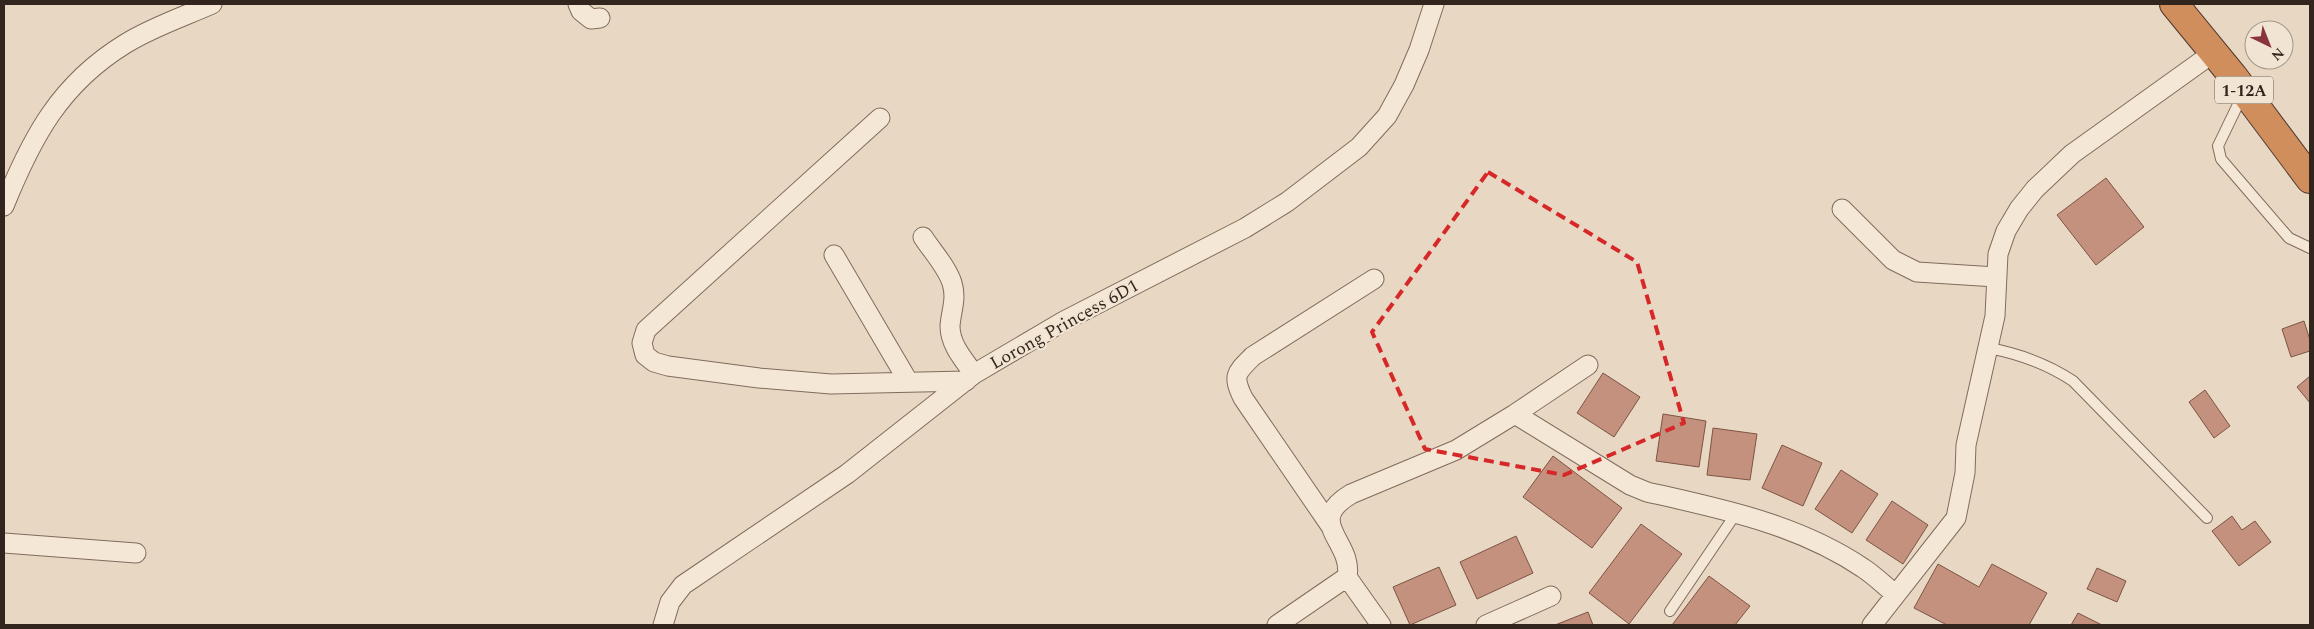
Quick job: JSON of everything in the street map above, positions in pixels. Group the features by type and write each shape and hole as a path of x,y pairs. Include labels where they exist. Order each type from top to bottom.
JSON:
{"highway":[{"name":"1-12A","path":"2174,4 2244,91 2310,179"}],"street":[{"path":"4,206 24,156 52,110 71,88 95,65 127,43 212,4"},
{"path":"578,4 581,11 591,19 600,18"},
{"name":"Lorong Princess 6D1","path":"663,625 670,602 683,585 847,474 970,378 1064,321 1245,228 1287,202 1359,147 1387,116 1404,85 1419,50 1434,4"},
{"path":"1872,625 1956,518 1964,473 1966,445 1995,316 1998,254 2006,232 2019,209 2052,170 2213,53"},
{"path":"880,118 646,330 642,343 645,355 654,362 668,366 759,378 831,384 970,378 952,338 950,325 955,296 952,281 923,237"},
{"path":"1842,209 1893,260 1917,272 1996,277"},
{"path":"834,255 908,381"},
{"path":"1276,625 1347,577 1349,568 1346,557 1330,525 1242,398 1235,383 1237,373 1253,356 1374,279"},
{"path":"1330,525 1330,514 1336,504 1351,494 1456,450 1515,414 1588,364"},
{"path":"1515,414 1630,485 1647,492 1737,512 1768,521 1817,542 1863,568 1895,594"},
{"path":"4,543 136,553"},
{"path":"1347,577 1381,625"},
{"path":"1486,625 1550,596"}],"lane":[{"path":"2244,91 2218,146 2221,159 2289,238 2310,248"},
{"path":"1988,348 2035,360 2052,367 2073,381 2207,518"},
{"path":"1670,611 1737,512"}],"highlighted area":[{"path":"1488,172 1637,262 1684,423 1564,475 1425,449 1372,332"}],"building":[{"path":"2106,178 2144,227 2096,265 2057,215"},
{"path":"2304,321 2310,340 2310,351 2291,357 2282,329"},
{"path":"1603,373 1640,397 1614,437 1577,413"},
{"path":"2310,376 2310,403 2297,387"},
{"path":"2205,390 2230,426 2214,438 2189,402"},
{"path":"1663,414 1706,421 1699,467 1656,461"},
{"path":"1713,428 1757,434 1750,480 1707,475"},
{"path":"1782,445 1822,463 1803,506 1762,488"},
{"path":"1553,456 1622,508 1592,548 1523,497"},
{"path":"1841,470 1878,494 1852,533 1815,509"},
{"path":"1892,501 1928,525 1903,564 1866,540"},
{"path":"2232,516 2242,530 2255,521 2271,542 2239,566 2212,531"},
{"path":"1641,524 1682,554 1629,624 1589,593"},
{"path":"1516,536 1533,573 1477,599 1460,562"},
{"path":"1938,564 1979,587 1992,564 2047,593 2029,625 1947,625 1914,608"},
{"path":"1439,567 1456,605 1410,625 1393,587"},
{"path":"2097,568 2126,581 2117,602 2087,589"},
{"path":"1709,576 1750,606 1735,625 1672,625"},
{"path":"1588,612 1593,625 1555,625"},
{"path":"2078,613 2102,625 2071,625"}]}
